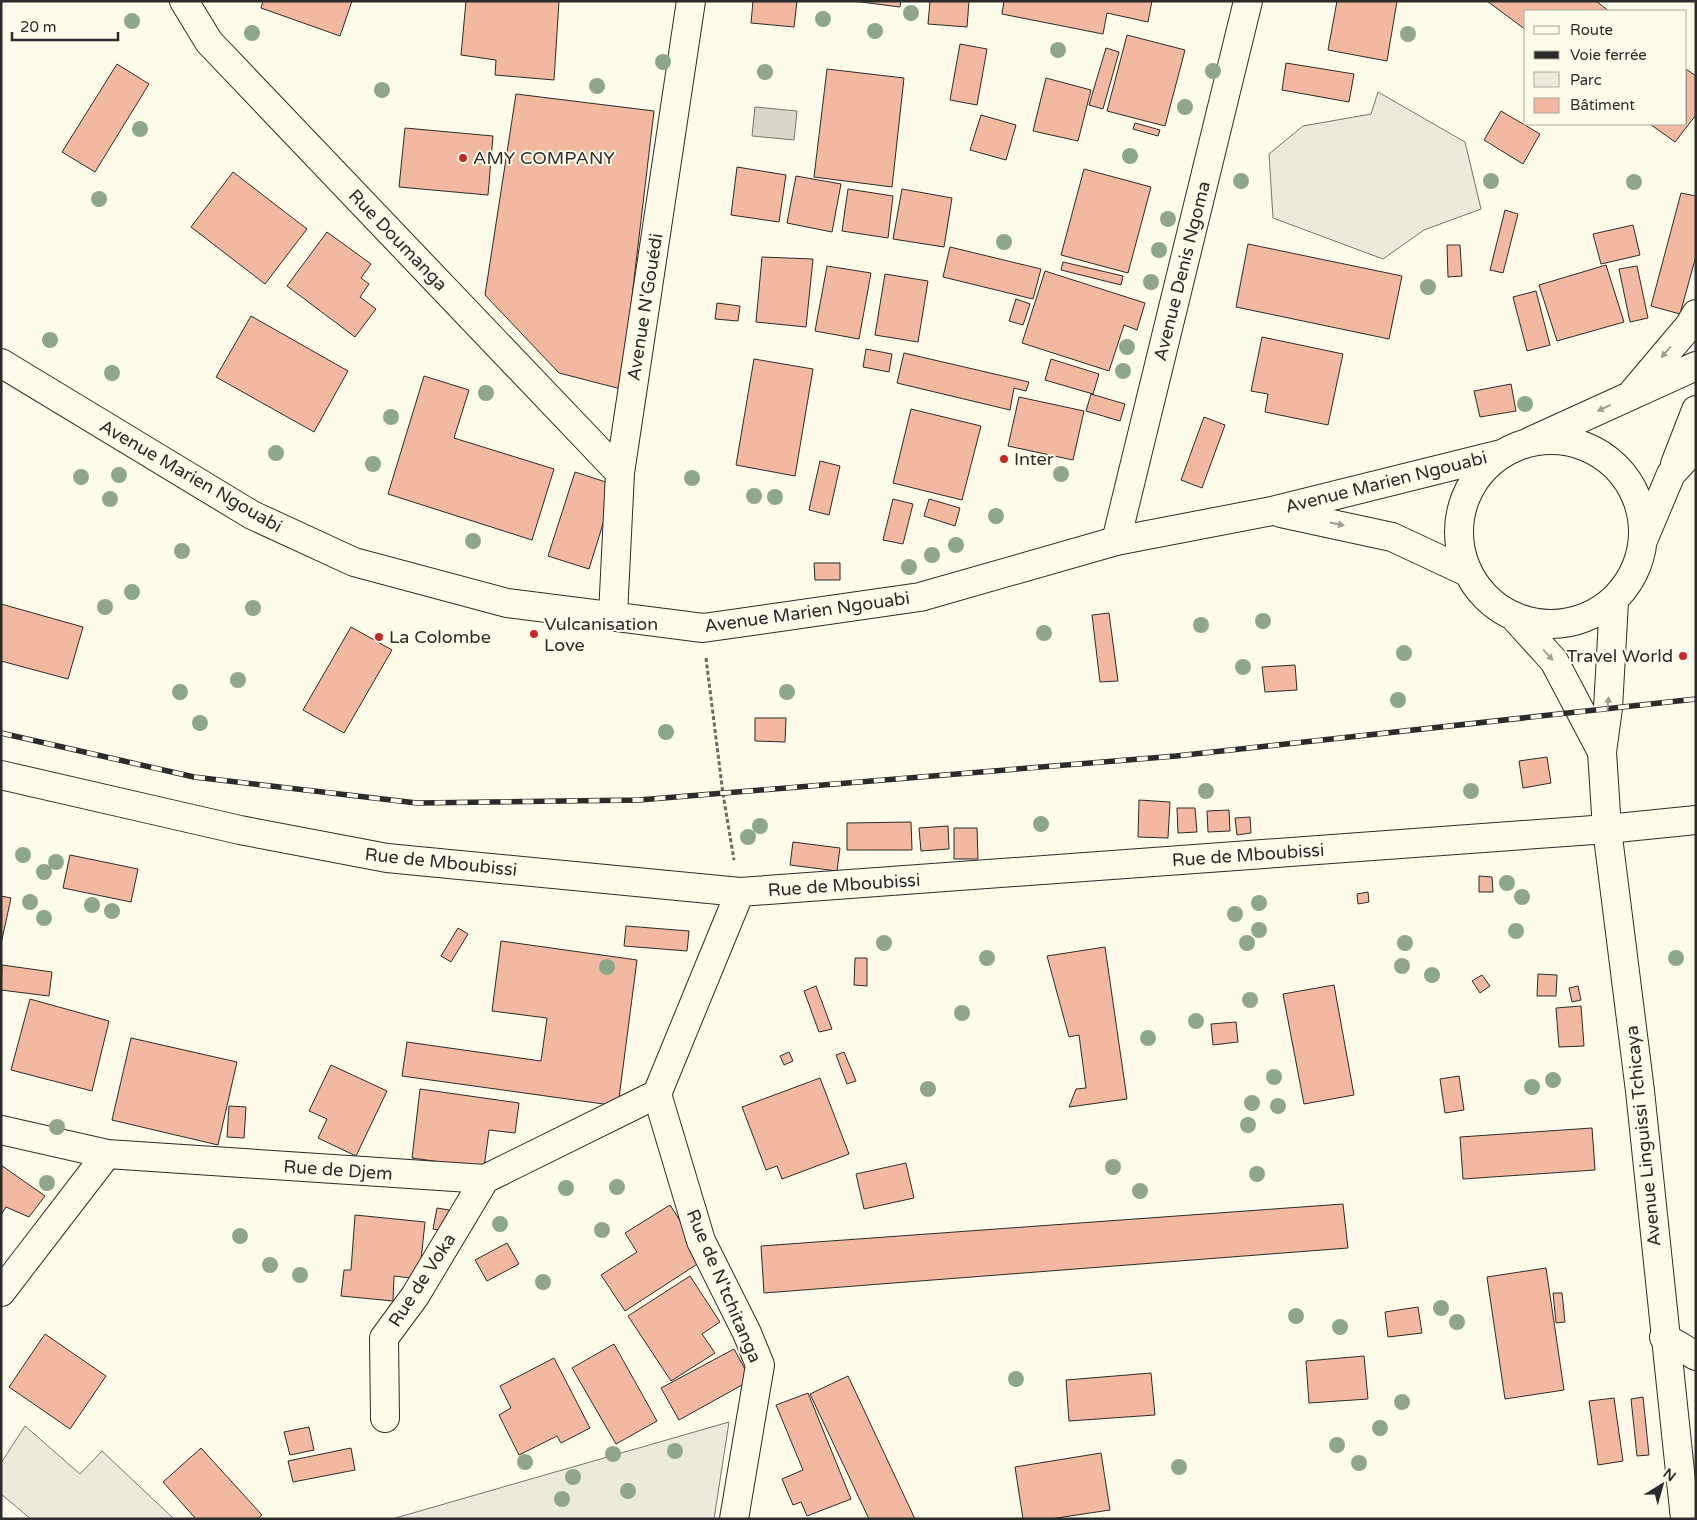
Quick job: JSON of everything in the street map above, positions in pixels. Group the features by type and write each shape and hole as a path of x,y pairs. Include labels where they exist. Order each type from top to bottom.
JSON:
{"street":[{"name":"Rue Doumanga","path":"184,1 208,42 620,473"},
{"name":"Avenue N'Gouédi","path":"612,615 620,473 691,1"},
{"name":"Avenue Denis Ngoma","path":"1116,541 1248,1"},
{"path":"1631,394 1689,326 1696,314"},
{"name":"Avenue Marien Ngouabi","path":"1,363 252,515 354,562 507,603 702,628 920,597 1116,541 1272,511 1501,454"},
{"path":"1602,752 1554,661 1516,618 1487,600 1467,572 1458,539 1461,505 1477,476 1501,454 1696,366"},
{"path":"1516,618 1549,625 1582,620 1614,602 1635,573 1644,538 1696,410"},
{"path":"1531,441 1564,440 1595,451 1621,471 1639,502 1644,538"},
{"path":"1671,474 1696,447"},
{"name":"Avenue Marien Ngouabi","path":"1272,511 1392,537 1467,572"},
{"path":"1602,752 1610,679 1614,602"},
{"name":"Avenue Linguissi Tchicaya","path":"1602,752 1607,829 1640,1091 1664,1337 1687,1456 1685,1519"},
{"name":"Rue de Mboubissi","path":"1,775 240,830 387,858 740,892 1607,829 1696,820"},
{"path":"485,1179 657,1094 740,892"},
{"name":"Rue de N'tchitanga","path":"657,1094 701,1241 747,1333 760,1365 734,1519"},
{"name":"Rue de Djem","path":"1,1130 107,1154 485,1179"},
{"path":"1,1292 107,1154"},
{"name":"Rue de Voka","path":"385,1418 384,1338 415,1296 485,1179"},
{"path":"1664,1337 1696,1356"}],"path":[{"path":"702,628 723,794 740,892"}],"green space":[{"path":"1378,92 1465,142 1481,209 1424,230 1383,259 1273,218 1269,154 1303,126 1371,114"},
{"path":"729,1422 714,1519 392,1519"},
{"path":"25,1426 80,1474 102,1451 174,1519 31,1519 1,1494 1,1463"}],"shaded area":[{"path":"755,107 797,111 794,140 752,136"}],"building":[{"path":"263,1 352,1 340,36 261,8"},
{"path":"466,1 559,1 554,80 495,75 496,60 461,55"},
{"path":"753,1 797,1 794,27 751,23"},
{"path":"853,1 901,1 900,7"},
{"path":"930,1 969,1 967,27 928,24"},
{"path":"1004,1 1152,1 1148,22 1107,13 1103,34 1002,14"},
{"path":"1337,1 1397,1 1387,61 1328,50"},
{"path":"1487,1 1596,1 1608,10 1524,10 1524,29"},
{"path":"1127,35 1185,50 1165,126 1107,111"},
{"path":"960,44 987,49 977,105 950,100"},
{"path":"1106,48 1119,52 1103,109 1089,105"},
{"path":"1286,63 1354,74 1349,102 1282,90"},
{"path":"117,64 149,84 95,172 62,152"},
{"path":"827,69 904,78 892,187 814,177"},
{"path":"1687,70 1696,76 1696,115 1675,142 1651,125 1687,125"},
{"path":"1046,78 1091,90 1078,141 1033,131"},
{"path":"516,94 654,111 621,389 559,373 485,295"},
{"path":"1501,111 1540,134 1523,164 1484,140"},
{"path":"981,115 1016,125 1006,160 970,150"},
{"path":"1135,123 1160,130 1158,136 1133,129"},
{"path":"405,128 493,136 488,195 399,187"},
{"path":"737,167 786,175 779,222 731,215"},
{"path":"1084,169 1151,187 1128,273 1061,255"},
{"path":"233,172 307,229 265,284 191,227"},
{"path":"796,176 841,184 832,232 787,223"},
{"path":"848,189 893,196 888,238 842,231"},
{"path":"902,189 952,198 944,247 893,239"},
{"path":"1681,193 1696,196 1696,256 1680,314 1651,306"},
{"path":"1505,210 1518,214 1503,273 1490,270"},
{"path":"1633,225 1640,255 1601,264 1593,234"},
{"path":"327,232 371,264 361,278 369,284 360,297 376,309 355,337 287,286"},
{"path":"1248,244 1402,276 1389,339 1236,307"},
{"path":"1447,245 1460,245 1462,276 1448,277"},
{"path":"950,247 1041,269 1033,299 943,277"},
{"path":"762,257 813,259 806,327 756,322"},
{"path":"1063,262 1123,276 1121,285 1061,270"},
{"path":"1606,265 1624,322 1557,341 1539,285"},
{"path":"827,266 871,273 859,339 815,331"},
{"path":"1637,266 1648,318 1630,322 1619,269"},
{"path":"1045,271 1145,303 1137,330 1124,325 1109,371 1022,343"},
{"path":"885,274 928,281 918,342 875,335"},
{"path":"1536,291 1550,345 1527,351 1513,297"},
{"path":"1016,299 1030,304 1023,325 1009,321"},
{"path":"717,303 740,306 738,321 715,319"},
{"path":"251,316 348,371 314,432 216,377"},
{"path":"1262,337 1343,354 1328,425 1265,412 1268,394 1251,391"},
{"path":"866,349 892,354 889,372 863,367"},
{"path":"904,353 1029,382 1026,391 1014,388 1010,410 897,383"},
{"path":"754,359 813,369 795,476 736,465"},
{"path":"1051,359 1099,374 1093,394 1045,380"},
{"path":"424,376 469,390 454,438 554,469 532,540 388,494"},
{"path":"1511,384 1516,411 1480,417 1474,391"},
{"path":"1091,394 1125,404 1120,421 1086,411"},
{"path":"1019,397 1084,411 1073,460 1008,446"},
{"path":"911,409 981,426 962,500 893,483"},
{"path":"1204,417 1225,425 1202,488 1181,480"},
{"path":"820,461 840,466 829,515 809,510"},
{"path":"575,472 615,485 589,569 548,556"},
{"path":"893,499 913,504 903,544 883,540"},
{"path":"929,499 960,508 955,526 924,516"},
{"path":"814,563 840,563 840,580 815,580"},
{"path":"1,604 83,627 68,679 1,661"},
{"path":"1109,613 1118,681 1100,682 1092,615"},
{"path":"351,627 392,650 344,733 303,710"},
{"path":"1295,665 1297,690 1265,692 1262,667"},
{"path":"755,718 786,718 785,742 755,741"},
{"path":"1547,757 1551,783 1523,788 1519,761"},
{"path":"1139,800 1170,802 1168,838 1138,837"},
{"path":"1177,808 1195,808 1197,832 1178,833"},
{"path":"1229,810 1230,831 1208,832 1207,811"},
{"path":"1250,817 1251,833 1237,835 1235,818"},
{"path":"911,822 912,850 847,850 847,823"},
{"path":"948,826 949,849 921,851 919,828"},
{"path":"954,828 977,828 978,859 954,859"},
{"path":"793,842 840,848 837,871 790,865"},
{"path":"70,855 138,869 131,902 63,888"},
{"path":"1479,876 1492,877 1493,892 1479,892"},
{"path":"1368,892 1369,902 1358,904 1357,894"},
{"path":"1,896 11,898 1,944"},
{"path":"626,926 689,931 687,951 624,946"},
{"path":"458,928 468,934 451,962 441,956"},
{"path":"501,941 637,960 618,1106 402,1076 407,1042 541,1061 547,1018 492,1011"},
{"path":"1105,947 1127,1099 1069,1107 1076,1089 1086,1088 1079,1035 1069,1037 1047,956"},
{"path":"855,958 867,958 867,986 854,985"},
{"path":"2,965 52,972 49,996 1,990"},
{"path":"1538,974 1557,975 1556,996 1537,996"},
{"path":"1482,975 1490,986 1480,993 1472,981"},
{"path":"1334,985 1354,1095 1304,1104 1283,994"},
{"path":"816,986 832,1029 819,1032 804,991"},
{"path":"1578,986 1581,1000 1572,1002 1569,988"},
{"path":"30,999 109,1021 92,1091 11,1070"},
{"path":"1581,1006 1584,1046 1559,1047 1556,1008"},
{"path":"1236,1022 1238,1042 1213,1045 1211,1024"},
{"path":"131,1038 237,1062 218,1145 112,1120"},
{"path":"789,1052 793,1061 784,1065 780,1056"},
{"path":"844,1052 856,1081 847,1084 836,1055"},
{"path":"331,1065 387,1091 356,1156 318,1138 327,1119 309,1111"},
{"path":"1459,1076 1464,1110 1445,1113 1440,1079"},
{"path":"820,1078 849,1154 782,1179 777,1166 766,1170 742,1107"},
{"path":"420,1089 519,1103 515,1133 489,1130 484,1168 412,1158"},
{"path":"229,1106 246,1107 244,1138 227,1137"},
{"path":"1592,1128 1595,1170 1463,1179 1460,1137"},
{"path":"906,1163 914,1198 864,1209 856,1174"},
{"path":"1,1165 45,1196 29,1217 6,1207 1,1215"},
{"path":"1343,1204 1348,1248 764,1293 761,1246"},
{"path":"670,1205 705,1259 625,1311 601,1275 637,1252 625,1233"},
{"path":"437,1208 455,1211 451,1232 433,1229"},
{"path":"355,1215 425,1222 419,1279 394,1276 393,1301 341,1296 344,1270 351,1270"},
{"path":"507,1243 519,1264 487,1281 475,1260"},
{"path":"1546,1268 1564,1390 1505,1399 1487,1277"},
{"path":"690,1276 720,1322 702,1334 715,1353 671,1381 628,1316"},
{"path":"1553,1293 1562,1293 1565,1322 1556,1323"},
{"path":"1418,1307 1422,1333 1388,1337 1385,1312"},
{"path":"45,1334 106,1376 70,1429 9,1387"},
{"path":"614,1344 657,1421 616,1444 572,1368"},
{"path":"734,1349 751,1380 679,1420 661,1388"},
{"path":"1364,1356 1368,1399 1309,1403 1306,1361"},
{"path":"554,1358 590,1428 561,1443 557,1436 519,1455 499,1415 511,1408 500,1386"},
{"path":"1151,1373 1155,1415 1069,1421 1066,1380"},
{"path":"848,1376 915,1519 869,1519 810,1394"},
{"path":"808,1393 851,1499 807,1516 801,1502 793,1505 782,1479 803,1470 776,1405"},
{"path":"1643,1397 1649,1455 1637,1456 1631,1399"},
{"path":"1614,1398 1623,1461 1598,1465 1589,1401"},
{"path":"309,1427 314,1450 290,1455 284,1432"},
{"path":"201,1448 262,1515 257,1519 196,1519 163,1482"},
{"path":"351,1448 355,1470 293,1482 288,1461"},
{"path":"1101,1453 1110,1510 1050,1519 1023,1519 1015,1467"}],"railway":[{"path":"1,733 194,777 417,803 639,800 1176,756 1696,699"}],"place":[{"name":"AMY COMPANY","path":"463,158"},
{"name":"Inter","path":"1004,459"},
{"name":"Vulcanisation Love","path":"534,634"},
{"name":"La Colombe","path":"379,637"},
{"name":"Travel World","path":"1683,656"}]}
